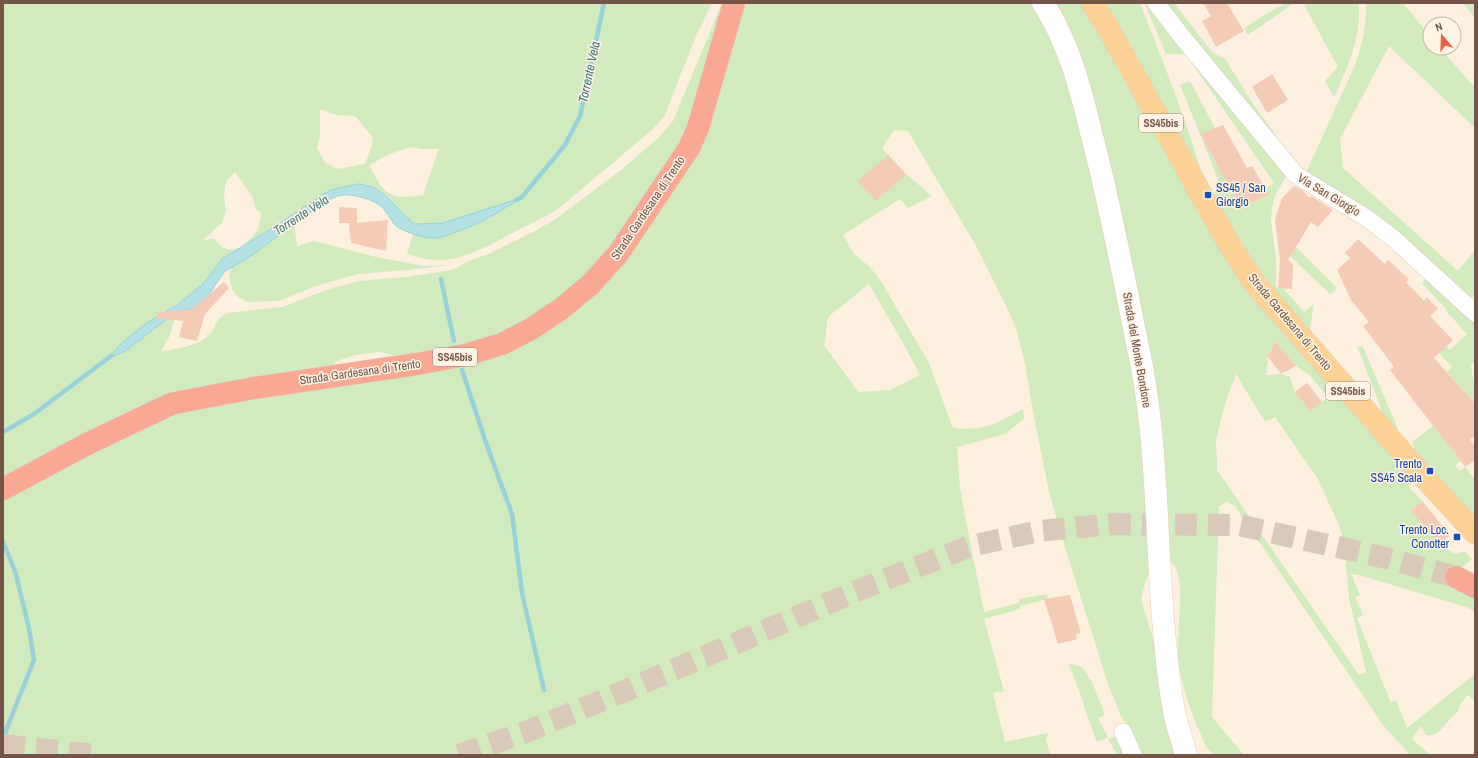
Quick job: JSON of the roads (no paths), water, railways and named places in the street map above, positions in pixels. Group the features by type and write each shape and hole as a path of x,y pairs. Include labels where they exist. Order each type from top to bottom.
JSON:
{"highway":[{"name":"Strada Gardesana di Trento","path":"3,489 87,444 171,404 254,388 417,364 465,355 502,344 531,330 562,309 591,284 618,254 689,148 698,128 734,3"},
{"path":"1456,577 1475,587"}],"main road":[{"name":"Strada Gardesana di Trento","path":"1092,3 1109,30 1228,244 1255,284 1422,475 1475,532"}],"street":[{"name":"Strada del Monte Bondone","path":"1043,3 1057,28 1073,65 1087,116 1103,177 1142,367 1147,397 1155,485 1162,610 1168,670 1176,719 1186,755"},
{"name":"Via San Giorgio","path":"1156,3 1296,175 1368,219 1394,239 1475,314"},
{"path":"1123,732 1133,755"}],"water":[{"path":"358,184 367,185 382,193 414,224 443,223 521,198 495,214 460,231 439,238 428,238 407,232 398,227 382,207 369,199 347,195 335,197 325,202 252,255 224,272 208,296 192,309 177,311 127,350 108,359 123,342 145,324 177,305 203,284 223,258 279,224 321,195 331,190"}],"waterway":[{"name":"Torrente Vela","path":"516,200 521,198 565,145 580,116 604,3"},
{"path":"441,279 454,341"},
{"name":"Torrente Vela","path":"3,432 34,414 111,356"},
{"path":"462,370 485,440 512,514 522,593 544,690"},
{"path":"3,542 15,571 29,628 34,660 3,738"}],"tunnel":[{"path":"459,755 526,732 864,588 970,546 1039,531 1113,524 1238,525 1382,557 1456,577"},
{"path":"3,745 95,755"}],"place":[{"name":"SS45 / San Giorgio","path":"1208,195"},
{"name":"Trento SS45 Scala","path":"1430,471"},
{"name":"Trento Loc. Conotter","path":"1457,537"}]}
